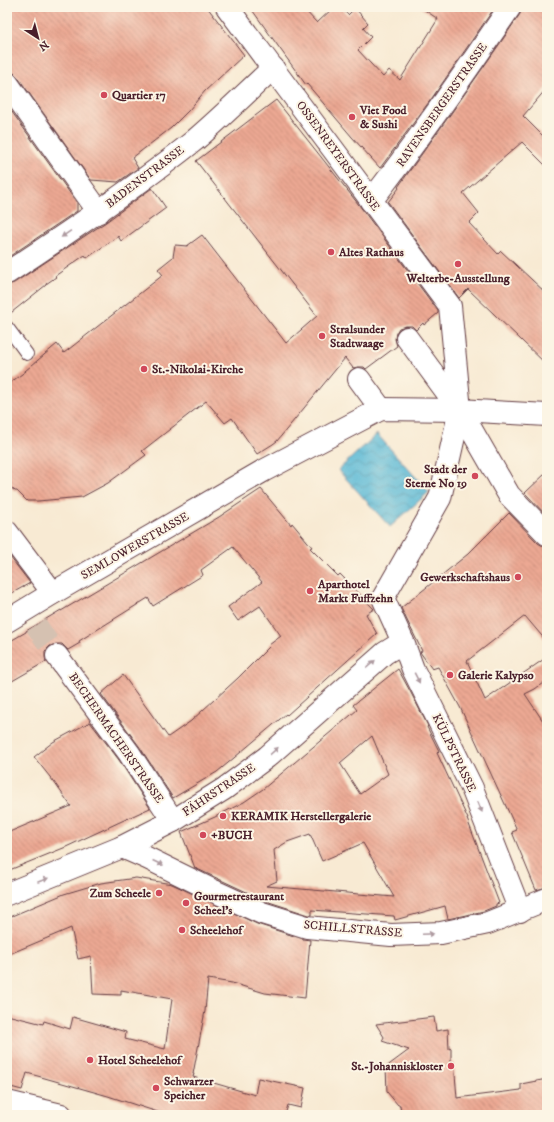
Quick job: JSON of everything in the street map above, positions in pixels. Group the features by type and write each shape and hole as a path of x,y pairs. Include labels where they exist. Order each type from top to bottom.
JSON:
{"street":[{"name":"OSSENREYERSTRASSE","path":"226,7 450,306 460,410"},
{"name":"RAVENSBERGERSTRASSE","path":"371,201 402,162 444,104 510,7"},
{"name":"BADENSTRASSE","path":"7,273 99,212 195,139 273,68"},
{"path":"7,82 99,212"},
{"path":"407,338 460,410 509,495 547,534"},
{"path":"359,379 381,409 460,410 547,415"},
{"name":"SEMLOWERSTRASSE","path":"7,621 31,617 53,593 259,474 381,409"},
{"name":"KÜLPSTRASSE","path":"460,410 440,498 383,598 413,669 472,788 520,910"},
{"path":"7,532 53,593"},
{"name":"FÄHRSTRASSE","path":"7,894 122,848 173,821 224,789 267,757 384,653 399,635"},
{"name":"BECHERMACHERSTRASSE","path":"58,656 129,753 173,821"},
{"name":"SCHILLSTRASSE","path":"122,848 262,913 307,927 391,935 441,933 488,923 547,899"},
{"path":"7,1102 61,1115"}],"lane":[{"path":"7,327 27,354"}],"water":[{"path":"377,434 429,492 390,527 338,470"}],"building":[{"name":"Quartier 17","path":"7,7 207,7 244,55 205,91 171,128 132,158 138,168 118,182 91,180 17,76 13,72 7,71"},
{"path":"250,7 302,7 317,23 334,7 341,7 348,15 355,8 368,23 363,28 371,37 358,50 383,77 389,70 400,80 438,19 420,7 495,7 432,98 380,168 307,84 306,85"},
{"path":"522,7 547,7 547,88 523,116 547,140 547,167 522,142 463,193 479,213 469,223 498,254 501,251 547,294 547,365 468,289 459,298 388,202 503,39 520,14"},
{"path":"276,100 359,205 438,313 424,325 423,323 416,330 412,326 399,328 395,339 397,346 366,369 364,367 353,368 345,358 277,441 257,454 232,418 225,423 206,401 142,451 146,455 108,483 82,497 27,501 7,484 7,385 26,371 57,344 64,353 163,275 158,269 173,257 175,245 187,246 202,235 286,343 317,316 196,161"},
{"path":"7,105 77,203 77,211 7,258"},
{"path":"152,188 166,208 121,241 118,236 87,258 85,255 55,276 56,277 7,316 7,285 14,283 106,222"},
{"path":"547,472 547,516 525,493"},
{"path":"261,489 291,525 292,523 312,547 310,548 338,576 340,574 374,609 366,614 377,634 287,715 286,714 217,772 173,798 139,746 101,694 123,675 168,737 191,721 238,678 270,646 269,645 281,636 260,606 238,621 228,607 262,582 233,547 201,570 203,575 153,606 148,598 79,641 80,643 68,650 62,644 50,646 45,651 46,663 45,662 7,684 7,643 219,517"},
{"path":"509,513 538,543 543,546 547,546 547,642 525,616 467,661 485,700 547,657 547,680 525,694 547,727 547,887 536,890 512,832 517,830 460,707 438,667 432,669 420,652 422,651 401,608 468,554"},
{"path":"7,553 30,583 7,596"},
{"path":"398,669 428,726 427,727 439,751 437,753 468,819 499,903 496,904 496,906 484,911 448,919 445,906 395,920 394,916 312,910 312,915 309,915 266,901 195,868 181,832 244,802 263,789 357,710 353,705","holes":["372,736 388,774 360,794 340,763","310,834 322,861 363,843 394,897 266,886 277,881 274,850 287,842"]},
{"path":"90,722 119,760 150,808 66,847 7,871 7,833 71,806 34,757 53,742"},
{"path":"136,878 172,884 257,924 310,940 305,998 265,993 232,983 208,979 205,1011 193,1074 193,1077 255,1095 258,1078 305,1088 301,1108 288,1105 285,1115 167,1115 108,1096 27,1073 22,1090 7,1086 7,1015 43,1024 44,1021 70,1029 73,1017 126,1032 125,1039 165,1049 172,999 121,990 121,995 93,994 91,956 78,959 71,928 7,955 7,918 64,894 101,883"},
{"path":"434,1017 436,1031 448,1029 449,1049 451,1048 451,1062 454,1062 457,1098 521,1090 521,1084 547,1079 547,1115 401,1115 400,1105 398,1105 387,1092 386,1067 409,1050 382,1041 384,1037 376,1024"}],"tunnel":[{"path":"36,625 57,656"}],"place":[{"name":"Quartier 17","path":"104,95"},
{"name":"Viet Food & Sushi","path":"352,117"},
{"name":"Altes Rathaus","path":"331,252"},
{"name":"Welterbe-Ausstellung","path":"458,264"},
{"name":"Stralsunder Stadtwaage","path":"322,336"},
{"name":"St.-Nikolai-Kirche","path":"144,369"},
{"name":"Stadt der Sterne No 19","path":"475,476"},
{"name":"Gewerkschaftshaus","path":"518,577"},
{"name":"Aparthotel Markt Fuffzehn","path":"310,591"},
{"name":"Galerie Kalypso","path":"450,675"},
{"name":"KERAMIK Herstellergalerie","path":"223,816"},
{"name":"+BUCH","path":"203,835"},
{"name":"Zum Scheele","path":"159,893"},
{"name":"Gourmetrestaurant Scheel's","path":"186,903"},
{"name":"Scheelehof","path":"182,930"},
{"name":"Hotel Scheelehof","path":"90,1060"},
{"name":"St.-Johanniskloster","path":"451,1066"},
{"name":"Schwarzer Speicher","path":"156,1088"}]}
